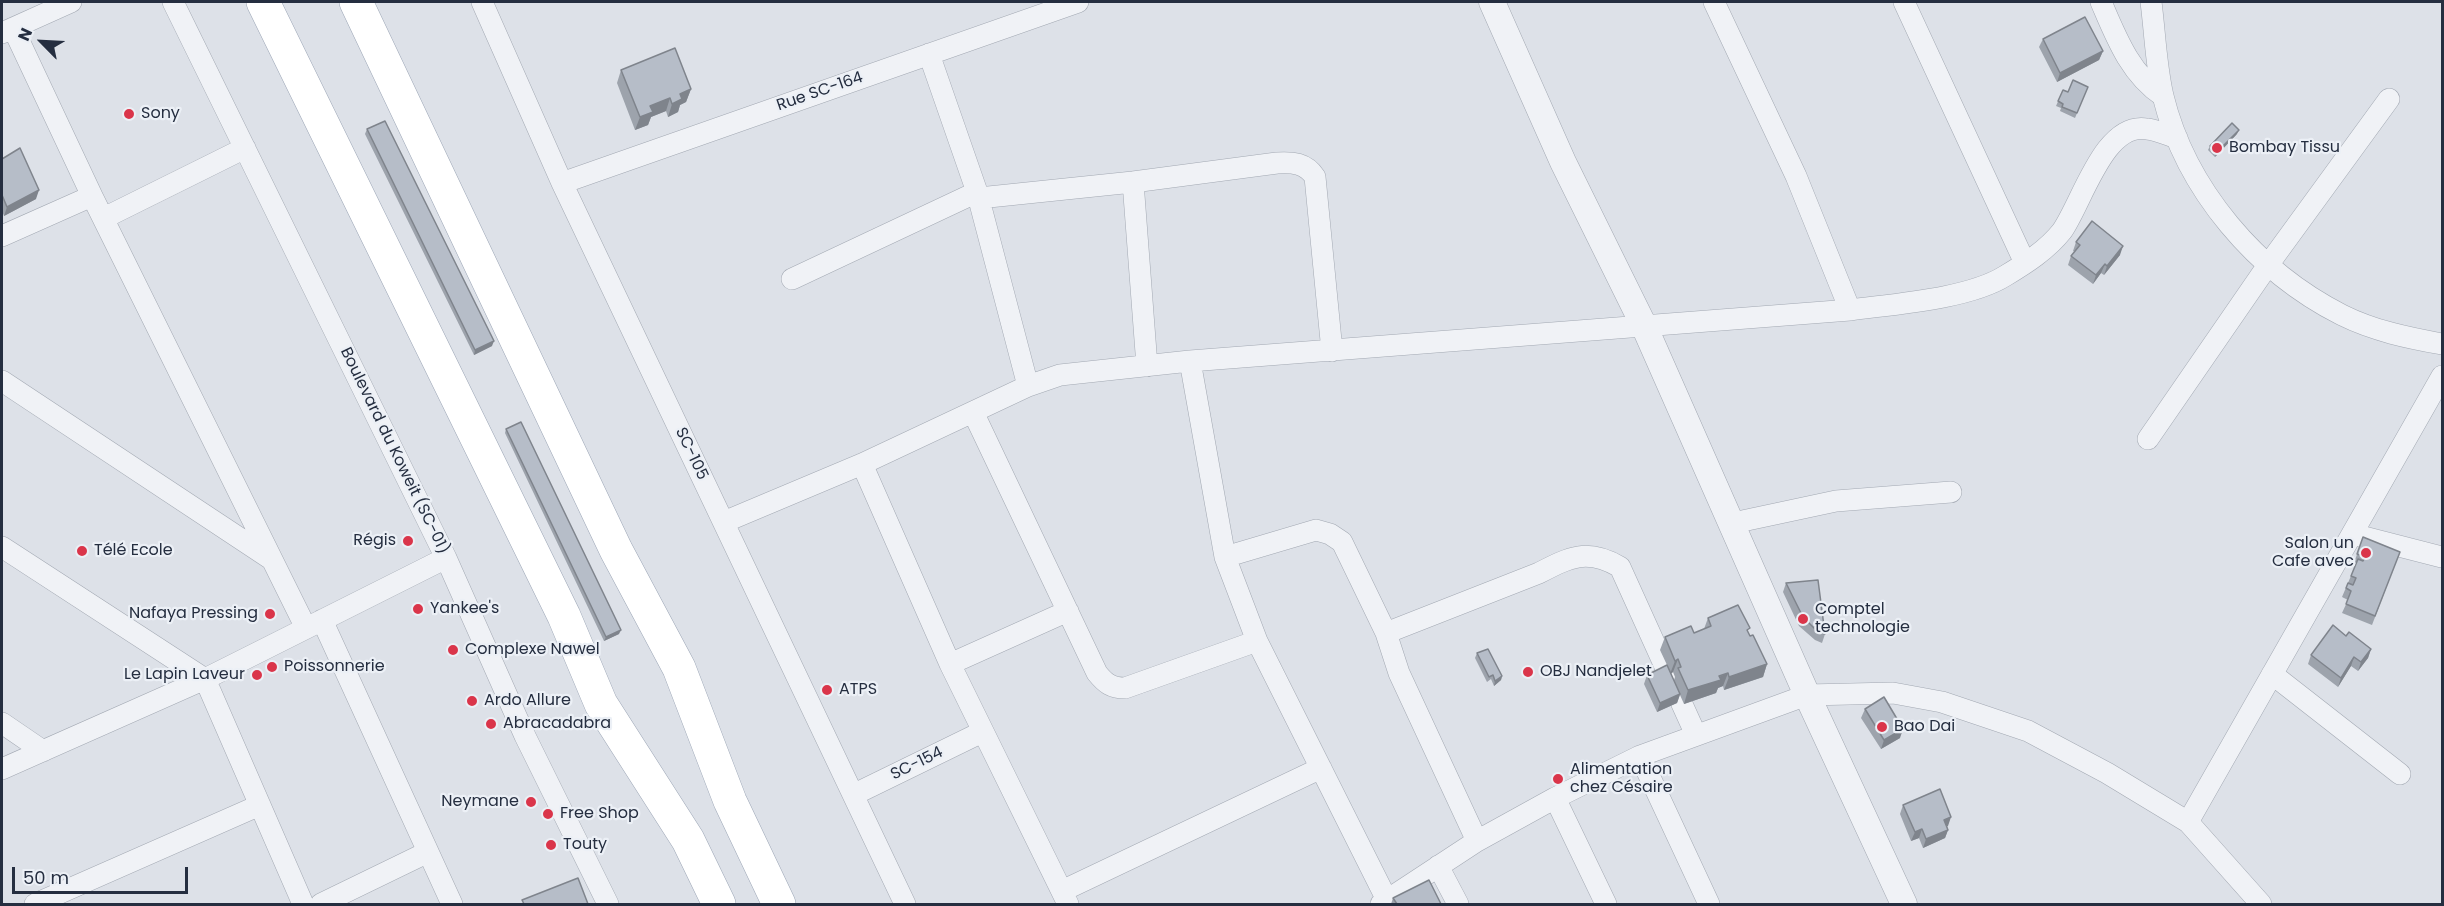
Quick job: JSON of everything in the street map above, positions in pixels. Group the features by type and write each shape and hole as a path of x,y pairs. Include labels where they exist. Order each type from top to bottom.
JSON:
{"main road":[{"path":"263,2 564,616 601,704 688,840 719,904"},
{"path":"356,2 616,550 679,668 730,801 779,904"}],"street":[{"path":"71,2 47,7 7,31 105,218 272,559 314,624 452,904"},
{"name":"Boulevard du Koweit (SC-01)","path":"173,2 446,558 525,736 608,904"},
{"name":"SC-105","path":"482,2 562,183 904,904"},
{"name":"Rue SC-164","path":"562,183 1078,2"},
{"path":"1492,2 1563,162 1645,328 1807,695 1904,904"},
{"path":"1714,2 1796,176 1850,310"},
{"path":"1904,2 2025,262"},
{"path":"2101,2 2134,70 2148,86 2163,96"},
{"path":"2151,2 2163,96 2177,138 2190,168 2210,200 2235,231 2268,265 2313,299 2366,326 2442,344"},
{"path":"929,54 978,195 1028,386"},
{"path":"2148,439 2268,265 2389,99"},
{"path":"724,522 862,464 1028,386 1073,373 1190,361 1645,328 1850,310 1909,303 1973,290 1991,284 2048,247 2062,230 2101,159 2116,138 2128,130 2145,128 2177,138"},
{"path":"105,218 245,148"},
{"path":"792,279 978,195 1133,182 1277,163 1296,164 1306,167 1315,177 1332,351"},
{"path":"1133,182 1147,366"},
{"path":"2,237 92,196"},
{"path":"1190,361 1225,557 1257,641 1322,768 1384,902 1476,841 1555,798 1640,756 1807,695 1893,693 1942,702 2028,731 2108,773 2188,822 2261,904"},
{"path":"2188,822 2442,376"},
{"path":"2,381 272,559"},
{"path":"973,412 1097,673 1105,683 1115,688 1135,684 1257,641"},
{"path":"862,464 950,664 1065,898 1322,768"},
{"path":"1733,523 1836,501 1951,492"},
{"path":"1225,557 1316,530 1330,534 1342,542 1386,633 1399,672 1476,841"},
{"path":"2352,534 2442,558"},
{"path":"2,547 205,679 303,904"},
{"path":"1386,633 1539,573 1563,561 1581,555 1595,556 1620,567 1696,735"},
{"path":"2,769 205,679 446,558"},
{"path":"950,664 1068,611"},
{"path":"2272,674 2400,774"},
{"path":"2,723 43,751"},
{"name":"SC-154","path":"853,795 982,732"},
{"path":"1640,756 1709,904"},
{"path":"1555,798 1606,904"},
{"path":"35,904 260,805"},
{"path":"321,904 428,852"},
{"path":"1438,866 1458,904"}],"building":[{"path":"2085,17 2103,51 2060,73 2043,39"},
{"path":"675,48 691,89 680,94 682,99 672,104 670,98 650,106 653,112 640,117 621,70"},
{"path":"2073,80 2088,87 2077,113 2062,107 2063,104 2058,101 2063,90 2068,92"},
{"path":"385,121 494,341 475,350 367,129"},
{"path":"2232,123 2239,130 2217,152 2210,146"},
{"path":"20,148 39,190 7,207 2,195 2,159"},
{"path":"2092,221 2123,246 2107,266 2105,264 2096,275 2071,256 2080,245 2076,242"},
{"path":"521,422 621,630 606,637 506,429"},
{"path":"2363,537 2400,552 2375,616 2346,604 2351,591 2346,588 2348,583 2353,585 2356,578 2351,576 2358,559 2363,561 2365,557 2357,554"},
{"path":"1818,580 1825,634 1818,632 1803,617 1786,583"},
{"path":"1738,605 1750,628 1747,630 1750,636 1753,635 1767,664 1729,677 1728,673 1719,676 1721,680 1688,690 1678,668 1681,667 1678,659 1675,661 1665,637 1691,626 1694,633 1711,626 1708,618"},
{"path":"2333,625 2346,636 2349,632 2371,649 2361,662 2354,657 2341,678 2311,655"},
{"path":"1488,649 1502,676 1495,681 1493,675 1489,677 1477,653"},
{"path":"1667,665 1680,694 1660,703 1647,675"},
{"path":"1884,697 1903,729 1884,740 1865,709"},
{"path":"1940,789 1951,817 1944,820 1948,830 1926,839 1922,829 1915,832 1903,805"},
{"path":"578,878 588,904 524,904 522,900"},
{"path":"1429,880 1441,904 1397,904 1393,898"}],"place":[{"name":"Sony","path":"129,114"},
{"name":"Bombay Tissu","path":"2217,148"},
{"name":"Régis","path":"408,541"},
{"name":"Télé Ecole","path":"82,551"},
{"name":"Salon un Cafe avec","path":"2366,553"},
{"name":"Yankee's","path":"418,609"},
{"name":"Nafaya Pressing","path":"270,614"},
{"name":"Comptel technologie","path":"1803,619"},
{"name":"Complexe Nawel","path":"453,650"},
{"name":"Poissonnerie","path":"272,667"},
{"name":"OBJ Nandjelet","path":"1528,672"},
{"name":"Le Lapin Laveur","path":"257,675"},
{"name":"ATPS","path":"827,690"},
{"name":"Ardo Allure","path":"472,701"},
{"name":"Abracadabra","path":"491,724"},
{"name":"Bao Dai","path":"1882,727"},
{"name":"Alimentation chez Césaire","path":"1558,779"},
{"name":"Neymane","path":"531,802"},
{"name":"Free Shop","path":"548,814"},
{"name":"Touty","path":"551,845"}]}
